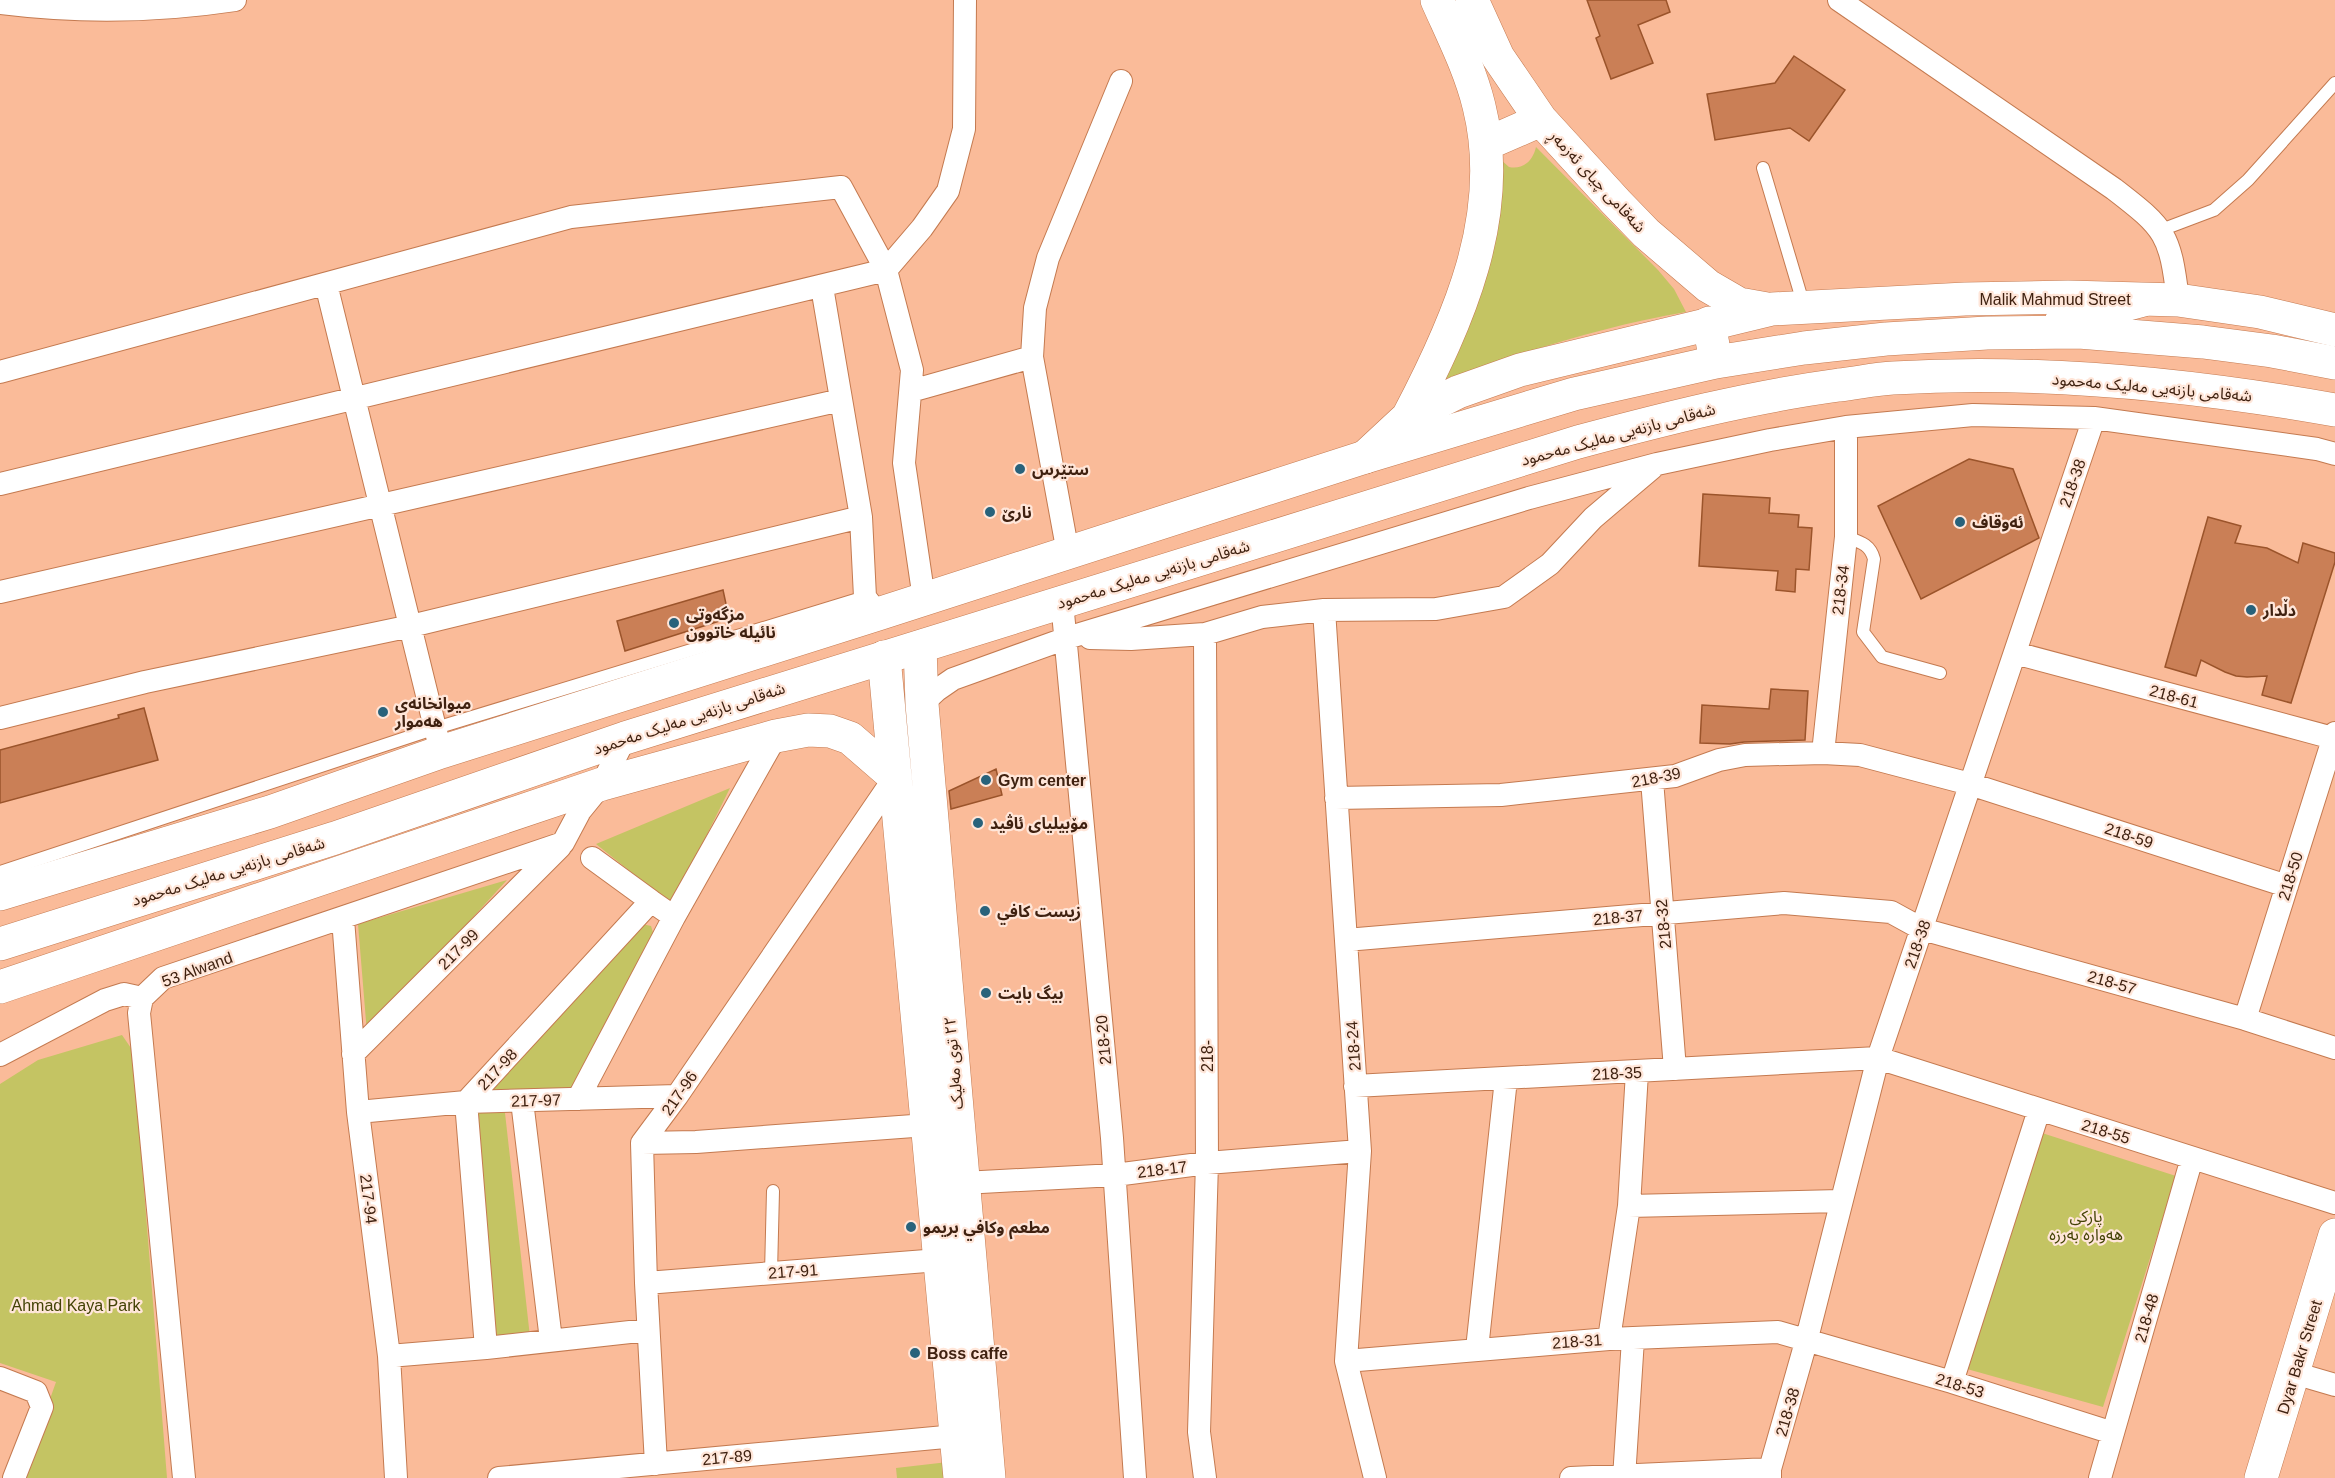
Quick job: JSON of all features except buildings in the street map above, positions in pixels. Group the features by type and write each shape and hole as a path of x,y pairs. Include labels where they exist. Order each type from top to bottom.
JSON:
{"main road":[{"path":"1408,417 1447,339 1475,261 1486,202 1486,144 1474,88 1437,0"},
{"name":"شەقامی چیای ئەزمەڕ","path":"1472,0 1498,57 1541,120 1638,225 1693,274 1716,291 1739,304 1772,309"},
{"path":"1486,144 1541,120"},
{"name":"Malik Mahmud Street","path":"1772,309 2068,297 2178,300 2260,312 2335,330"},
{"path":"2021,333 2144,300"},
{"path":"1365,457 1408,417 1458,393 1520,370 1772,309"},
{"path":"1709,323 1716,362"},
{"path":"0,894 319,795 439,740 871,606 924,599 1365,457 1574,394 1716,362 1804,348 1886,339 2021,333 2079,332 2203,342 2335,363"},
{"name":"شەقامی بازنەیی مەلیک مەحمود","path":"0,944 335,838 625,738 1578,442 1696,411 1807,390 1892,378 1993,376 2086,378 2204,389 2335,410"},
{"name":"٢٢ توی مەلیک","path":"920,647 922,704 989,1478"},
{"name":"٢٢ توی مەلیک","path":"884,657 960,1478"},
{"path":"0,987 602,784 776,736 808,730 830,731 850,738 895,777"},
{"path":"319,795 335,838"},
{"path":"270,812 281,854"},
{"name":"Dyar Bakr Street","path":"2260,1478 2335,1235"}],"street":[{"path":"0,3 40,8 92,10 164,8 235,0"},
{"path":"0,484 886,270 922,228 948,191 964,129 965,0"},
{"path":"1839,0 2114,189 2152,219 2169,243 2178,300"},
{"path":"1068,553 1032,357 1035,308 1048,258 1121,81"},
{"path":"0,372 572,217 841,187 886,270 912,370 904,463 924,599"},
{"path":"326,284 439,740"},
{"path":"822,287 861,516 871,606"},
{"path":"911,391 1032,357"},
{"path":"0,592 841,400"},
{"path":"922,704 953,679 1067,638 1529,498 1658,464 1770,440 1846,427 1974,415 2094,418 2317,449 2335,454"},
{"name":"218-38","path":"1770,1474 1878,1058 2094,418"},
{"name":"218-34","path":"1823,753 1846,537 1846,427"},
{"path":"1067,638 1131,639 1205,634 1262,617 1324,610 1436,609 1504,597 1550,564 1593,518 1658,464"},
{"path":"0,718 145,682 411,626 861,516"},
{"name":"218-20","path":"1062,602 1115,1175 1135,1478"},
{"name":"218-24","path":"1324,610 1360,1151 1346,1361 1375,1478"},
{"name":"218-","path":"1205,634 1207,1163 1199,1432 1205,1478"},
{"name":"218-61","path":"2015,653 2334,736"},
{"path":"578,1099 674,918 776,736"},
{"name":"218-50","path":"2245,1019 2334,736"},
{"path":"563,843 580,811 602,784 625,738"},
{"name":"218-39","path":"1336,798 1501,795 1652,780 1675,776 1719,760 1745,755 1823,753 1860,755 1970,784"},
{"name":"217-96","path":"642,1143 677,1096 895,777"},
{"name":"218-32","path":"1652,780 1675,1069"},
{"name":"218-59","path":"1970,784 2287,886"},
{"name":"53 Alwand","path":"184,1478 140,1013 142,998 163,978 563,843"},
{"name":"217-99","path":"353,1054 563,843"},
{"path":"592,858 674,918"},
{"name":"217-98","path":"486,1348 466,1102 651,901"},
{"name":"218-37","path":"1346,940 1784,903 1891,912"},
{"name":"218-57","path":"1891,912 1922,929 2245,1019 2335,1048"},
{"name":"217-94","path":"343,919 358,1112 389,1356 396,1478"},
{"path":"0,1055 105,1000 124,994 142,998"},
{"name":"218-35","path":"1356,1086 1878,1058"},
{"name":"218-55","path":"1878,1058 2335,1203"},
{"path":"1609,1339 1629,1206 1637,1072"},
{"path":"1477,1349 1506,1079"},
{"name":"217-97","path":"358,1112 466,1102 677,1096"},
{"path":"522,1101 551,1340"},
{"path":"1952,1382 2039,1110"},
{"path":"656,1464 648,1330 642,1143 696,1142 927,1125"},
{"name":"218-17","path":"963,1183 1115,1175 1207,1163 1360,1151"},
{"name":"218-48","path":"2100,1478 2192,1158"},
{"path":"1629,1206 1840,1201"},
{"name":"217-91","path":"646,1283 939,1260"},
{"path":"389,1356 648,1330"},
{"name":"218-31","path":"1346,1361 1609,1339 1778,1332 1806,1342"},
{"path":"1624,1476 1633,1339"},
{"name":"218-53","path":"1806,1342 1952,1382 2113,1433"},
{"path":"2294,1373 2335,1385"},
{"path":"0,1378 36,1392 42,1407 14,1478"},
{"name":"217-89","path":"499,1478 618,1473 656,1464 956,1436"},
{"path":"1571,1478 1770,1474"}],"lane":[{"path":"2161,230 2214,210 2248,180 2335,83"},
{"path":"1764,168 1805,307"},
{"path":"1846,537 1864,544 1872,551 1874,559 1863,632 1871,645 1882,657 1940,673"},
{"path":"0,872 439,740"},
{"path":"771,1273 773,1191"}],"green space":[{"path":"1536,147 1658,270 1674,289 1686,312 1593,333 1442,380 1500,159 1509,167 1519,167 1530,160"},
{"path":"730,788 672,905 596,844"},
{"path":"507,880 367,1033 358,924"},
{"path":"642,924 651,926 655,939 575,1094 479,1096"},
{"name":"Ahmad Kaya Park","path":"122,1035 133,1051 167,1478 22,1478 56,1382 0,1363 0,1084 38,1060"},
{"path":"504,1104 530,1337 495,1341 469,1108"},
{"name":"پارکی هەوارە بەرزە","path":"2042,1133 2176,1176 2103,1407 1967,1369"},
{"path":"948,1462 950,1478 897,1478 896,1468"}],"place":[{"name":"ستێرس","path":"1020,469"},
{"name":"نارێ","path":"990,512"},
{"name":"ئەوقاف","path":"1960,522"},
{"name":"دڵدار","path":"2251,610"},
{"name":"مزگەوتی نائیلە خاتوون","path":"674,623"},
{"name":"میوانخانەی هەموار","path":"383,712"},
{"name":"Gym center","path":"986,780"},
{"name":"مۆبیلیای ئاڤید","path":"978,823"},
{"name":"زيست كافي","path":"985,911"},
{"name":"بیگ بایت","path":"986,993"},
{"name":"مطعم وكافي بريمو","path":"911,1227"},
{"name":"Boss caffe","path":"915,1353"}]}
